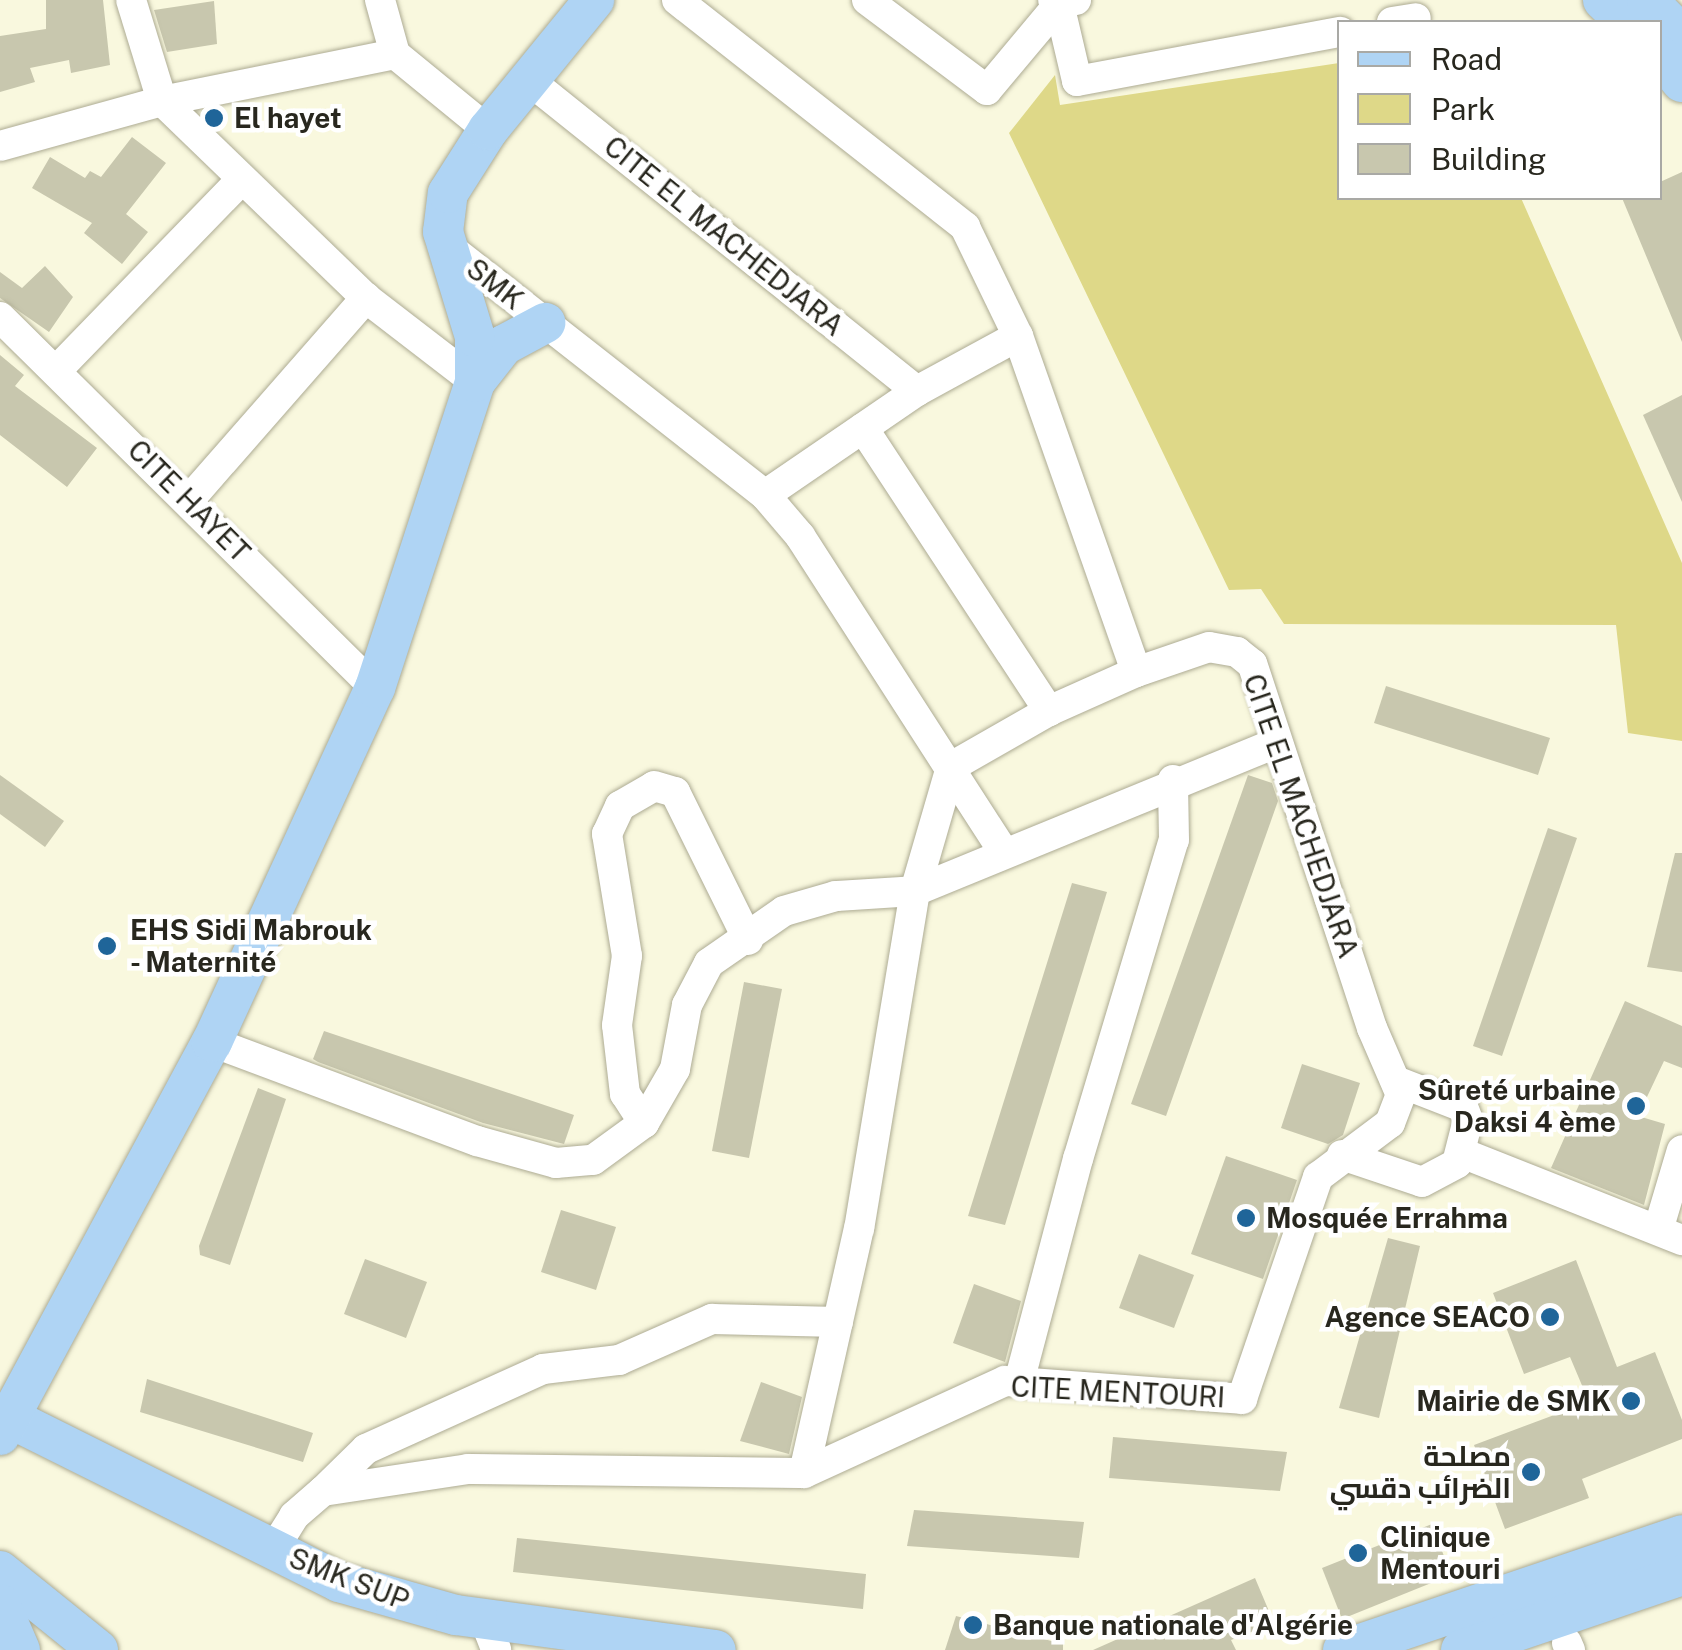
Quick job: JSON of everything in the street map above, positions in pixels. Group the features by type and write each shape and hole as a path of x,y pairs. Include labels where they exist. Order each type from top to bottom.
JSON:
{"main road":[{"path":"5,1426 212,1042 375,688 475,382 475,337 446,244 448,193 488,130 594,0"},
{"path":"1603,0 1625,20"},
{"path":"1647,0 1682,36"},
{"path":"1662,58 1682,82"},
{"path":"475,382 504,345 545,323"},
{"name":"SMK SUP","path":"5,1426 274,1550 385,1597 490,1634 716,1650"},
{"path":"1343,1650 1682,1534"},
{"path":"0,1571 98,1650"},
{"path":"1461,1650 1682,1575"},
{"path":"0,1604 20,1650"}],"street":[{"path":"131,0 162,100 366,298 475,382"},
{"path":"380,0 396,54 488,130"},
{"path":"677,0 965,227 1018,336 1136,672"},
{"path":"867,0 987,90 1063,1"},
{"path":"1063,1 1077,81 1337,33"},
{"path":"0,146 162,100 396,54"},
{"name":"CITE EL MACHEDJARA","path":"530,80 917,392"},
{"path":"56,370 242,179"},
{"name":"SMK","path":"446,244 545,323"},
{"path":"189,500 366,298"},
{"name":"CITE HAYET","path":"0,317 375,688"},
{"path":"545,323 766,495 950,767 1002,851"},
{"path":"766,495 917,392 1018,336"},
{"path":"863,428 1048,711"},
{"name":"CITE EL MACHEDJARA","path":"950,767 1048,711 1136,672 1209,646 1238,652 1252,664 1372,1028 1401,1083"},
{"path":"212,1042 326,1090 556,1163 592,1160 644,1123 675,1070 687,1005 709,963 748,940 784,910 836,896 915,892 1002,851 1276,742"},
{"path":"804,1473 838,1322 915,892 950,767"},
{"path":"1019,1382 1078,1159 1174,840 1173,780"},
{"path":"644,1123 625,1094 617,1025 626,956 607,834 620,806 654,786 675,792 748,940"},
{"path":"1342,1155 1422,1182 1449,1172 1462,1153 1468,1120 1462,1107 1401,1083"},
{"name":"CITE MENTOURI","path":"324,1491 468,1470 804,1473 1005,1381 1242,1399 1310,1194 1342,1155 1390,1123 1401,1083"},
{"path":"1462,1153 1670,1233 1682,1150"},
{"path":"274,1550 294,1516 366,1449 544,1369 619,1360 712,1319 838,1322"},
{"path":"231,1531 294,1516"}],"green space":[{"path":"1337,63 1337,200 1522,200 1682,563 1682,741 1628,733 1616,625 1284,624 1261,589 1229,590 1009,133 1055,75 1060,105"}],"building":[{"path":"46,0 103,0 110,65 71,73 69,60 30,68 35,82 0,92 0,36 46,29"},
{"path":"214,1 217,44 167,52 154,10"},
{"path":"132,137 166,163 126,214 148,232 122,264 84,233 92,223 32,188 50,157 85,178 90,171 101,177"},
{"path":"1682,172 1682,342 1623,200 1662,200 1662,181"},
{"path":"45,266 73,297 49,332 0,298 0,272 22,288"},
{"path":"0,355 24,375 15,386 97,448 67,487 0,435"},
{"path":"1682,395 1682,502 1643,415"},
{"path":"1386,686 1550,738 1538,775 1374,723"},
{"path":"0,775 64,821 45,847 0,814"},
{"path":"1248,775 1272,783 1278,801 1166,1116 1131,1104"},
{"path":"1548,828 1577,838 1502,1056 1473,1046"},
{"path":"1675,853 1682,853 1682,972 1647,967"},
{"path":"1072,883 1107,892 1005,1225 968,1216"},
{"path":"744,982 782,989 749,1158 712,1151"},
{"path":"1625,1001 1682,1026 1682,1068 1664,1061 1638,1116 1665,1124 1644,1205 1551,1168"},
{"path":"324,1031 574,1115 564,1144 483,1123 318,1062 313,1059"},
{"path":"1302,1064 1360,1083 1343,1135 1328,1144 1281,1128"},
{"path":"258,1088 286,1099 230,1265 200,1255 199,1246"},
{"name":"Mosquée Errahma","path":"1226,1156 1297,1180 1263,1279 1191,1254"},
{"path":"561,1210 616,1227 596,1290 541,1272"},
{"path":"1388,1238 1420,1246 1379,1418 1339,1408"},
{"path":"1139,1254 1194,1275 1174,1328 1119,1308"},
{"path":"365,1259 427,1282 406,1338 344,1314"},
{"path":"1576,1260 1617,1367 1655,1352 1682,1420 1682,1439 1582,1479 1589,1498 1505,1529 1474,1445 1589,1402 1570,1357 1524,1374 1493,1293"},
{"path":"974,1284 1021,1301 1005,1362 953,1343"},
{"path":"147,1379 313,1433 303,1462 140,1412"},
{"path":"761,1382 802,1397 789,1454 740,1441"},
{"path":"1113,1437 1287,1452 1280,1491 1109,1478"},
{"path":"914,1510 1084,1522 1079,1558 907,1546"},
{"name":"Clinique Mentouri","path":"1432,1524 1451,1575 1342,1619 1322,1568"},
{"path":"517,1538 866,1574 863,1609 513,1572"},
{"path":"1255,1578 1274,1623 1231,1640 1236,1650 1093,1650"},
{"name":"Banque nationale d'Algérie","path":"956,1616 1063,1644 1063,1650 945,1650"}],"place":[{"name":"El hayet","path":"214,118"},
{"name":"EHS Sidi Mabrouk - Maternité","path":"107,946"},
{"name":"Sûreté urbaine Daksi 4 ème","path":"1636,1106"},
{"name":"Mosquée Errahma","path":"1246,1218"},
{"name":"Agence SEACO","path":"1550,1317"},
{"name":"Mairie de SMK","path":"1631,1401"},
{"name":"مصلحة الضرائب دقسي","path":"1531,1472"},
{"name":"Clinique Mentouri","path":"1358,1553"},
{"name":"Banque nationale d'Algérie","path":"973,1625"}]}
